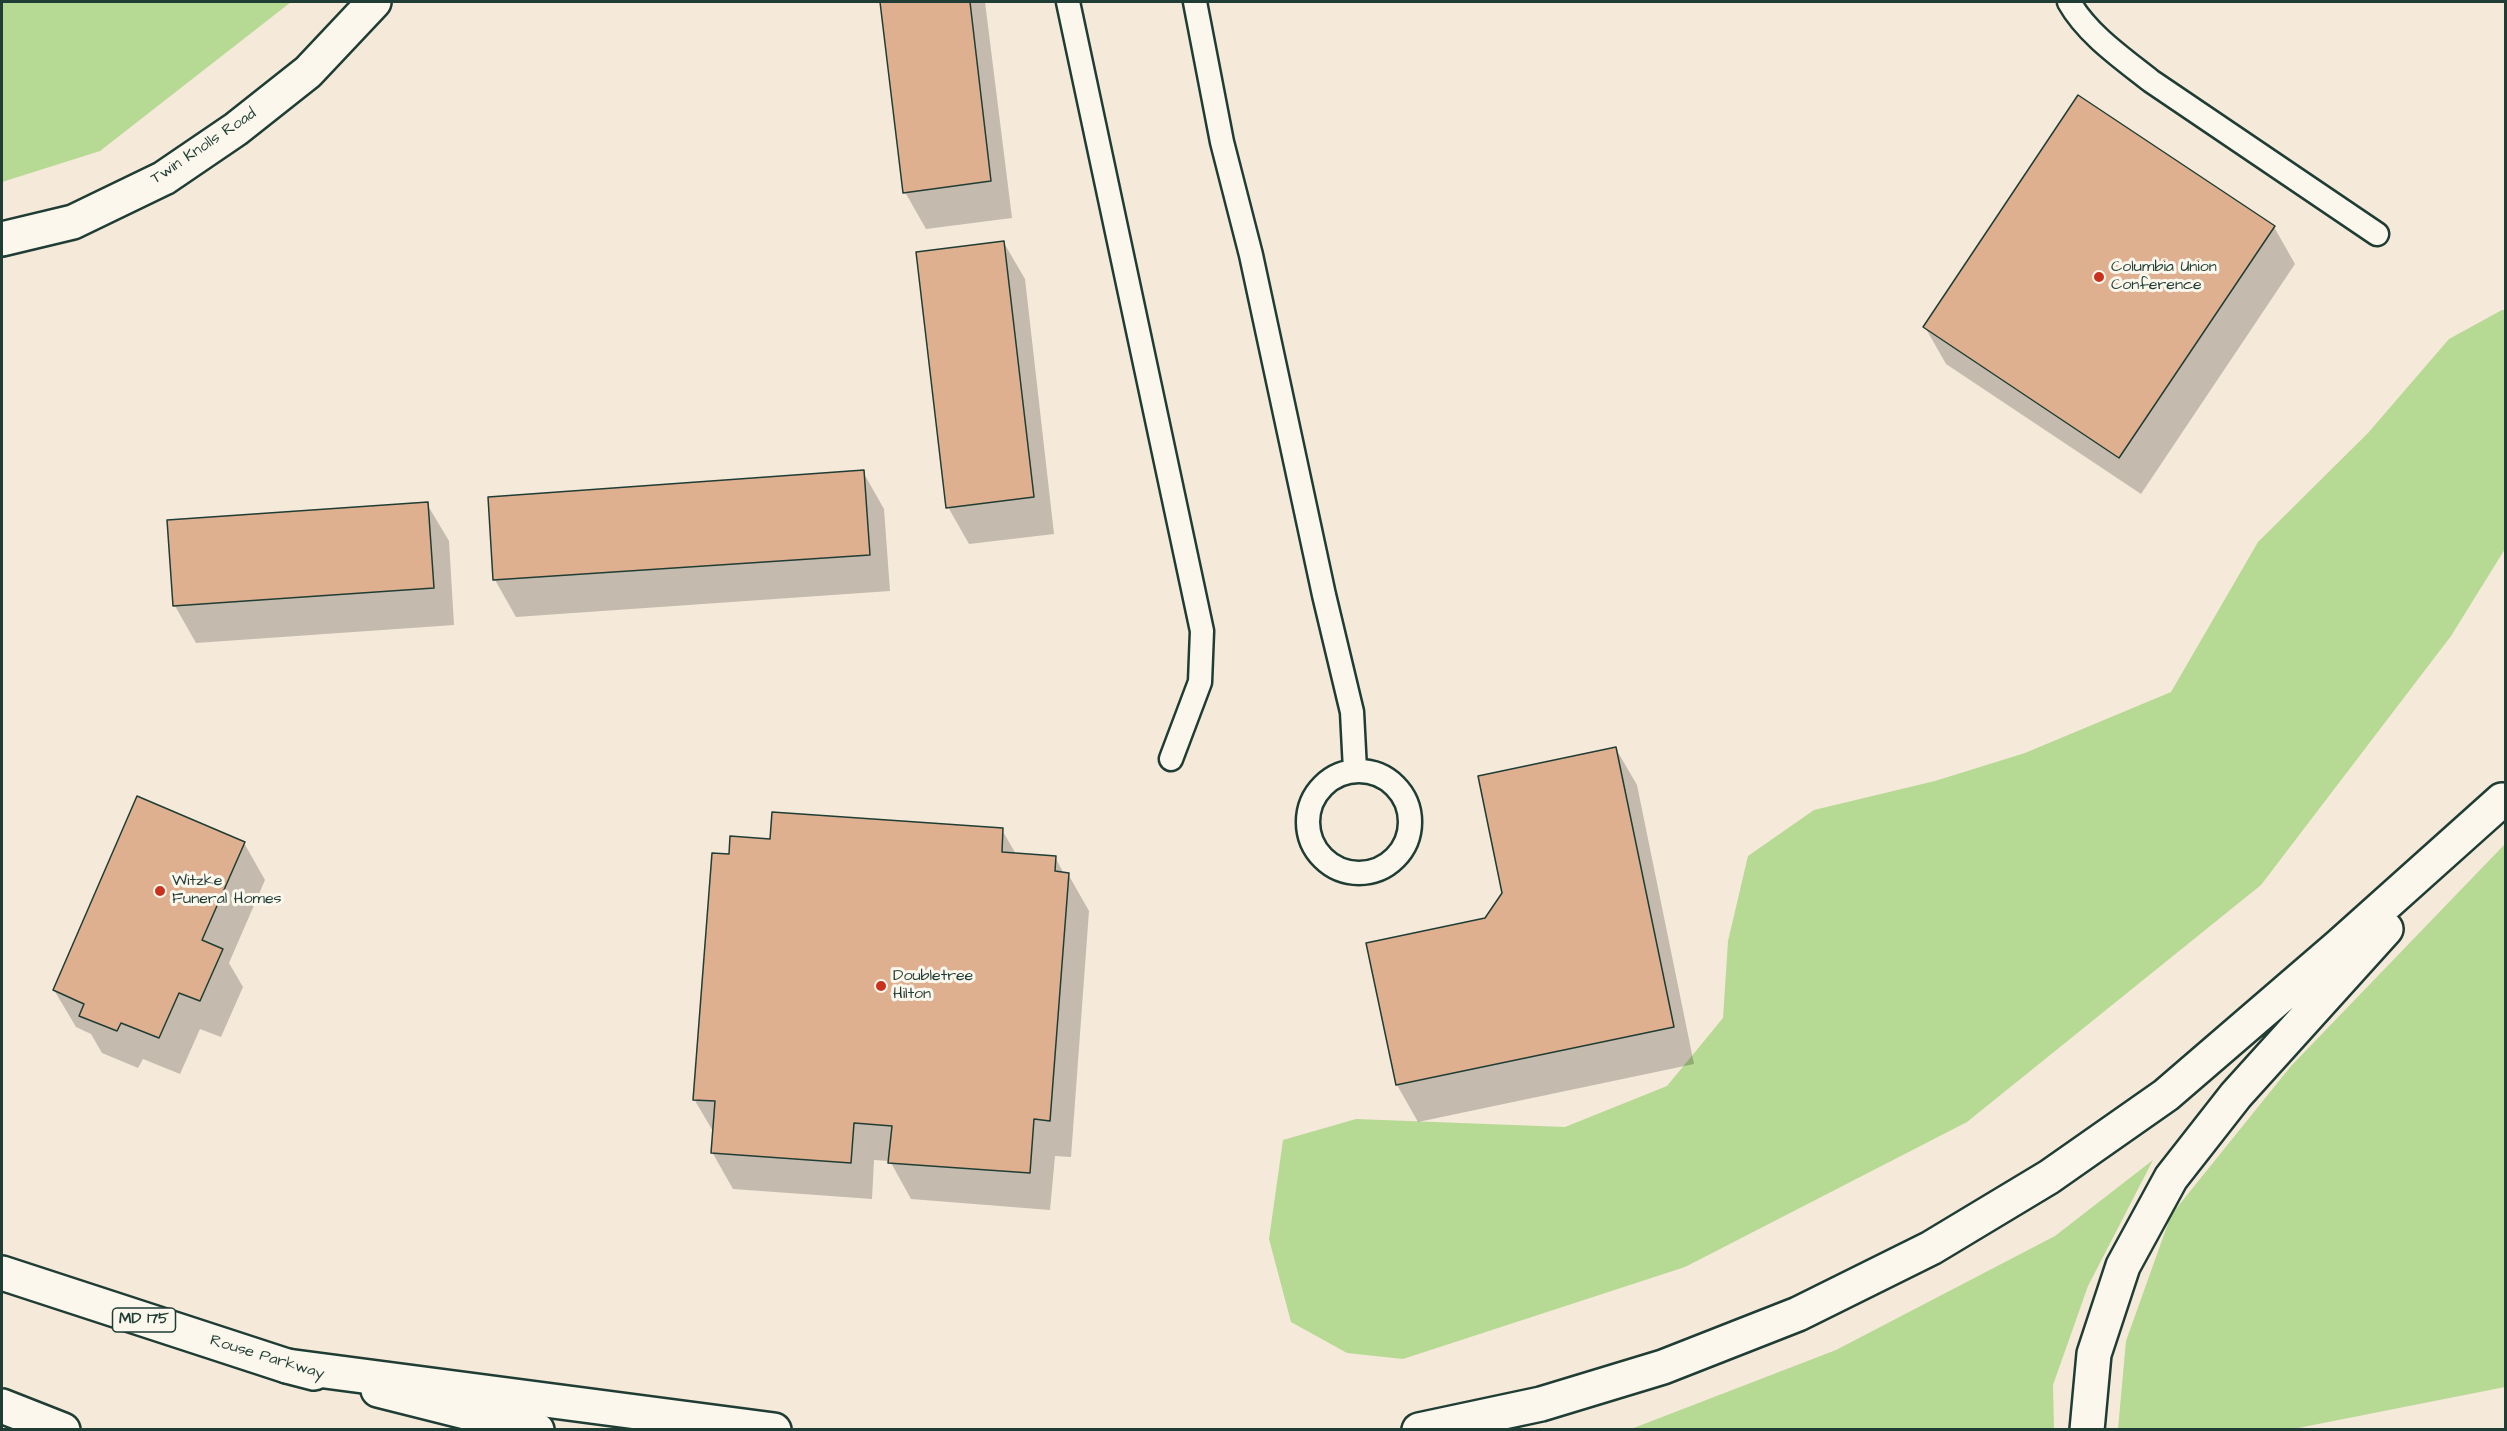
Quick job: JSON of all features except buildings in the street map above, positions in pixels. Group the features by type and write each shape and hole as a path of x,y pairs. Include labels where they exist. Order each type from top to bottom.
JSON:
{"main road":[{"name":"Twin Knolls Road","path":"2,238 73,222 164,178 236,129 308,72 374,2"},
{"path":"1419,1430 1541,1404 1663,1367 1798,1314 1931,1248 2049,1177 2166,1095 2339,946 2504,798"},
{"path":"2087,1430 2094,1354 2123,1266 2171,1178 2236,1095 2504,798"},
{"name":"Rouse Parkway","path":"2,1273 287,1366 537,1430"},
{"path":"287,1366 774,1430"},
{"path":"2,1406 63,1430"}],"lane":[{"path":"1068,2 1203,631 1200,682 1171,759"},
{"path":"1195,2 1222,142 1251,255 1323,595 1352,712 1355,770"},
{"path":"2069,2 2077,16 2115,53 2151,81 2377,234"},
{"path":"1355,770 1374,772 1397,787 1410,812 1406,844 1388,865 1365,874 1341,871 1319,855 1307,831 1309,808 1319,788 1336,775 1355,770"}],"green space":[{"path":"2,2 291,2 100,151 2,182"},
{"path":"2502,310 2506,310 2505,549 2451,636 2261,885 1967,1122 1685,1267 1403,1359 1347,1353 1291,1322 1269,1239 1283,1140 1356,1119 1565,1127 1667,1086 1723,1018 1728,941 1748,856 1814,810 1935,781 2025,753 2171,692 2258,542 2368,433 2449,339"},
{"path":"2505,844 2505,1387 2293,1429 2118,1429 2126,1341 2171,1215 2291,1066"},
{"path":"2153,1160 2088,1286 2053,1385 2054,1429 1631,1429 1836,1350 2055,1236"}],"place":[{"name":"Columbia Union Conference","path":"2099,277"},
{"name":"Witzke Funeral Homes","path":"160,891"},
{"name":"Doubletree Hilton","path":"881,986"}]}
